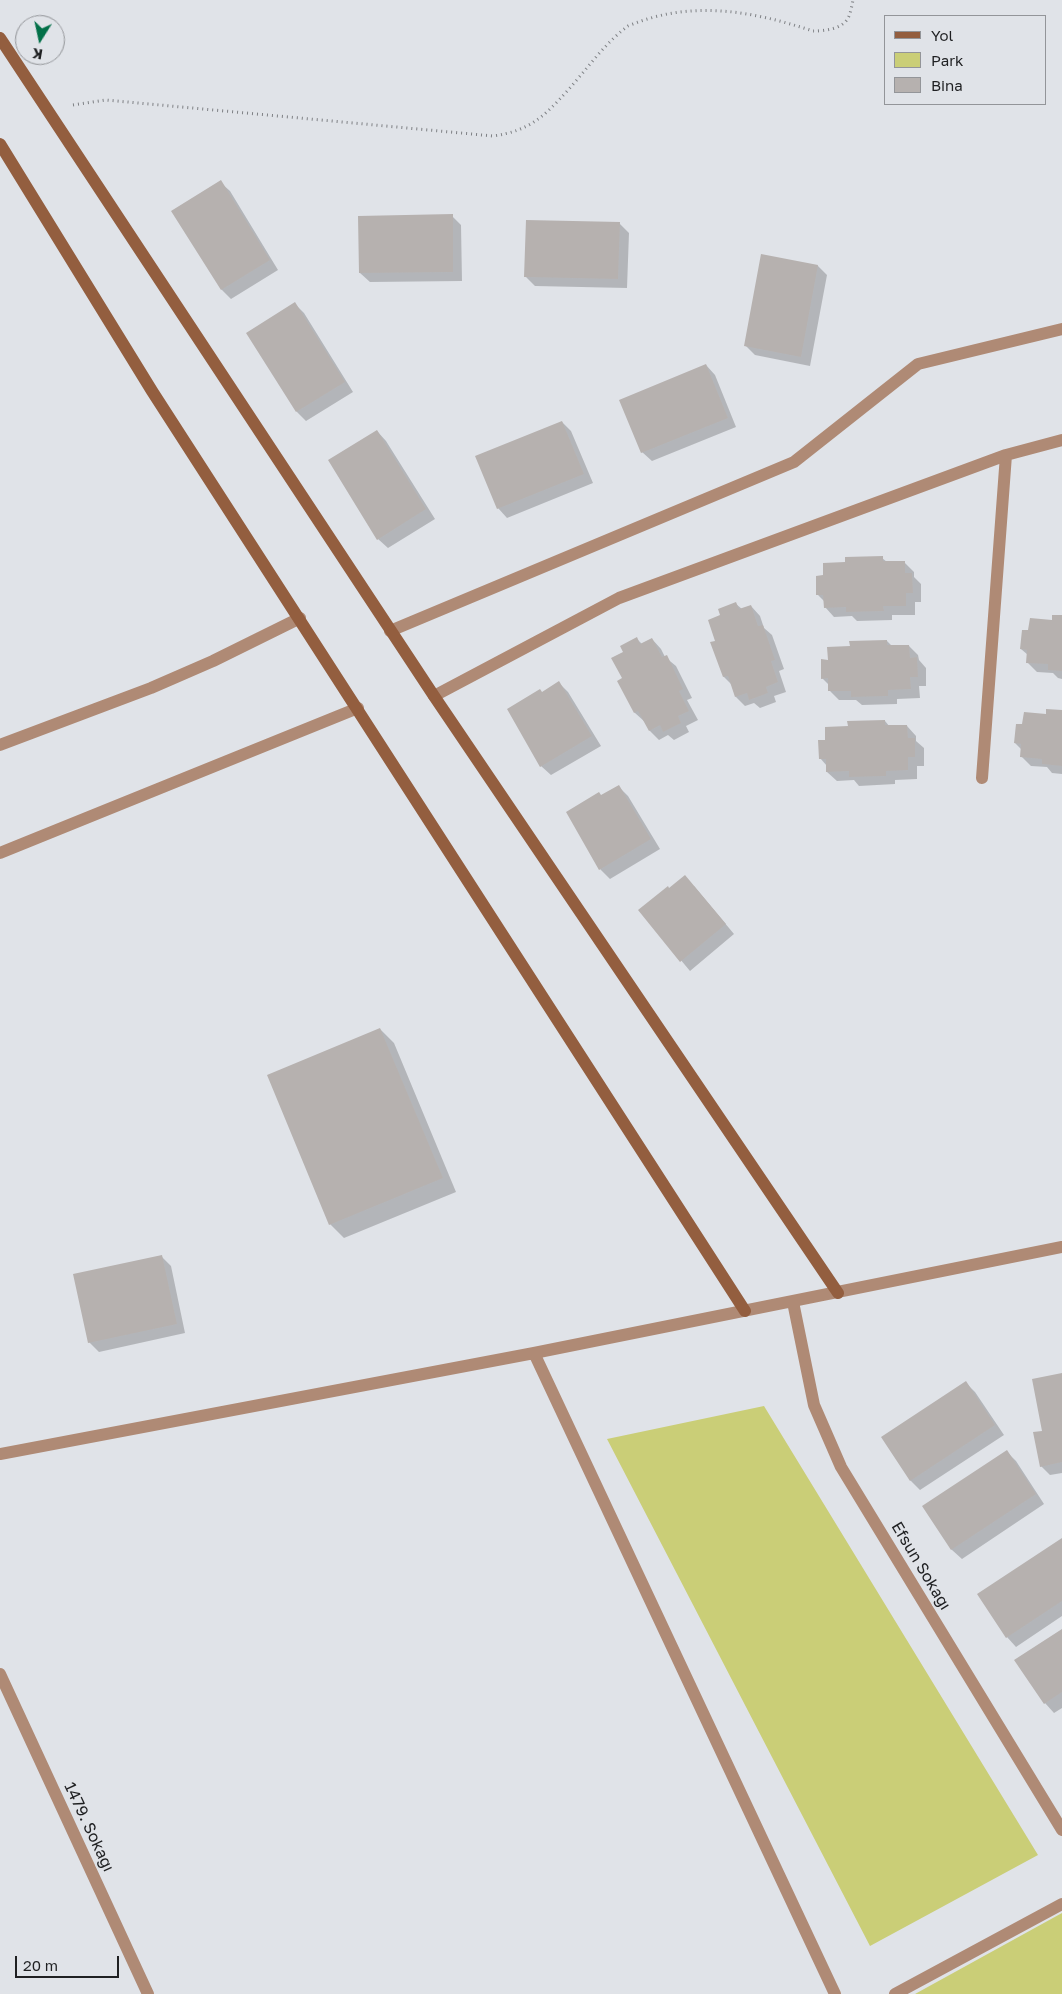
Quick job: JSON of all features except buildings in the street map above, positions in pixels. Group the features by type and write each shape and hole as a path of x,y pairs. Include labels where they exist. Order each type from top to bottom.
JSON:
{"street":[{"path":"0,38 390,631 838,1293"},
{"path":"0,144 152,391 745,1311"},
{"path":"390,631 794,462 918,364 1062,329"},
{"path":"434,696 619,598 1006,455 1062,440"},
{"path":"982,778 1006,455"},
{"path":"0,744 151,688 214,661 300,618"},
{"path":"0,853 358,708"},
{"path":"0,1454 534,1353 1062,1247"},
{"name":"Efsun Sokağı","path":"793,1302 814,1405 841,1467 1062,1830"},
{"path":"534,1353 835,1994"},
{"name":"1479. Sokağı","path":"0,1674 148,1994"},
{"path":"895,1994 1062,1904"}],"path":[{"path":"747,9 813,31 824,31 842,24 849,18 853,0"},
{"path":"51,115 78,103 106,100 476,135 509,134 528,127 545,115 610,42 627,27 654,12"}],"green space":[{"path":"764,1406 1038,1855 870,1946 607,1439"},
{"path":"1062,1913 1062,1994 915,1994"}]}
